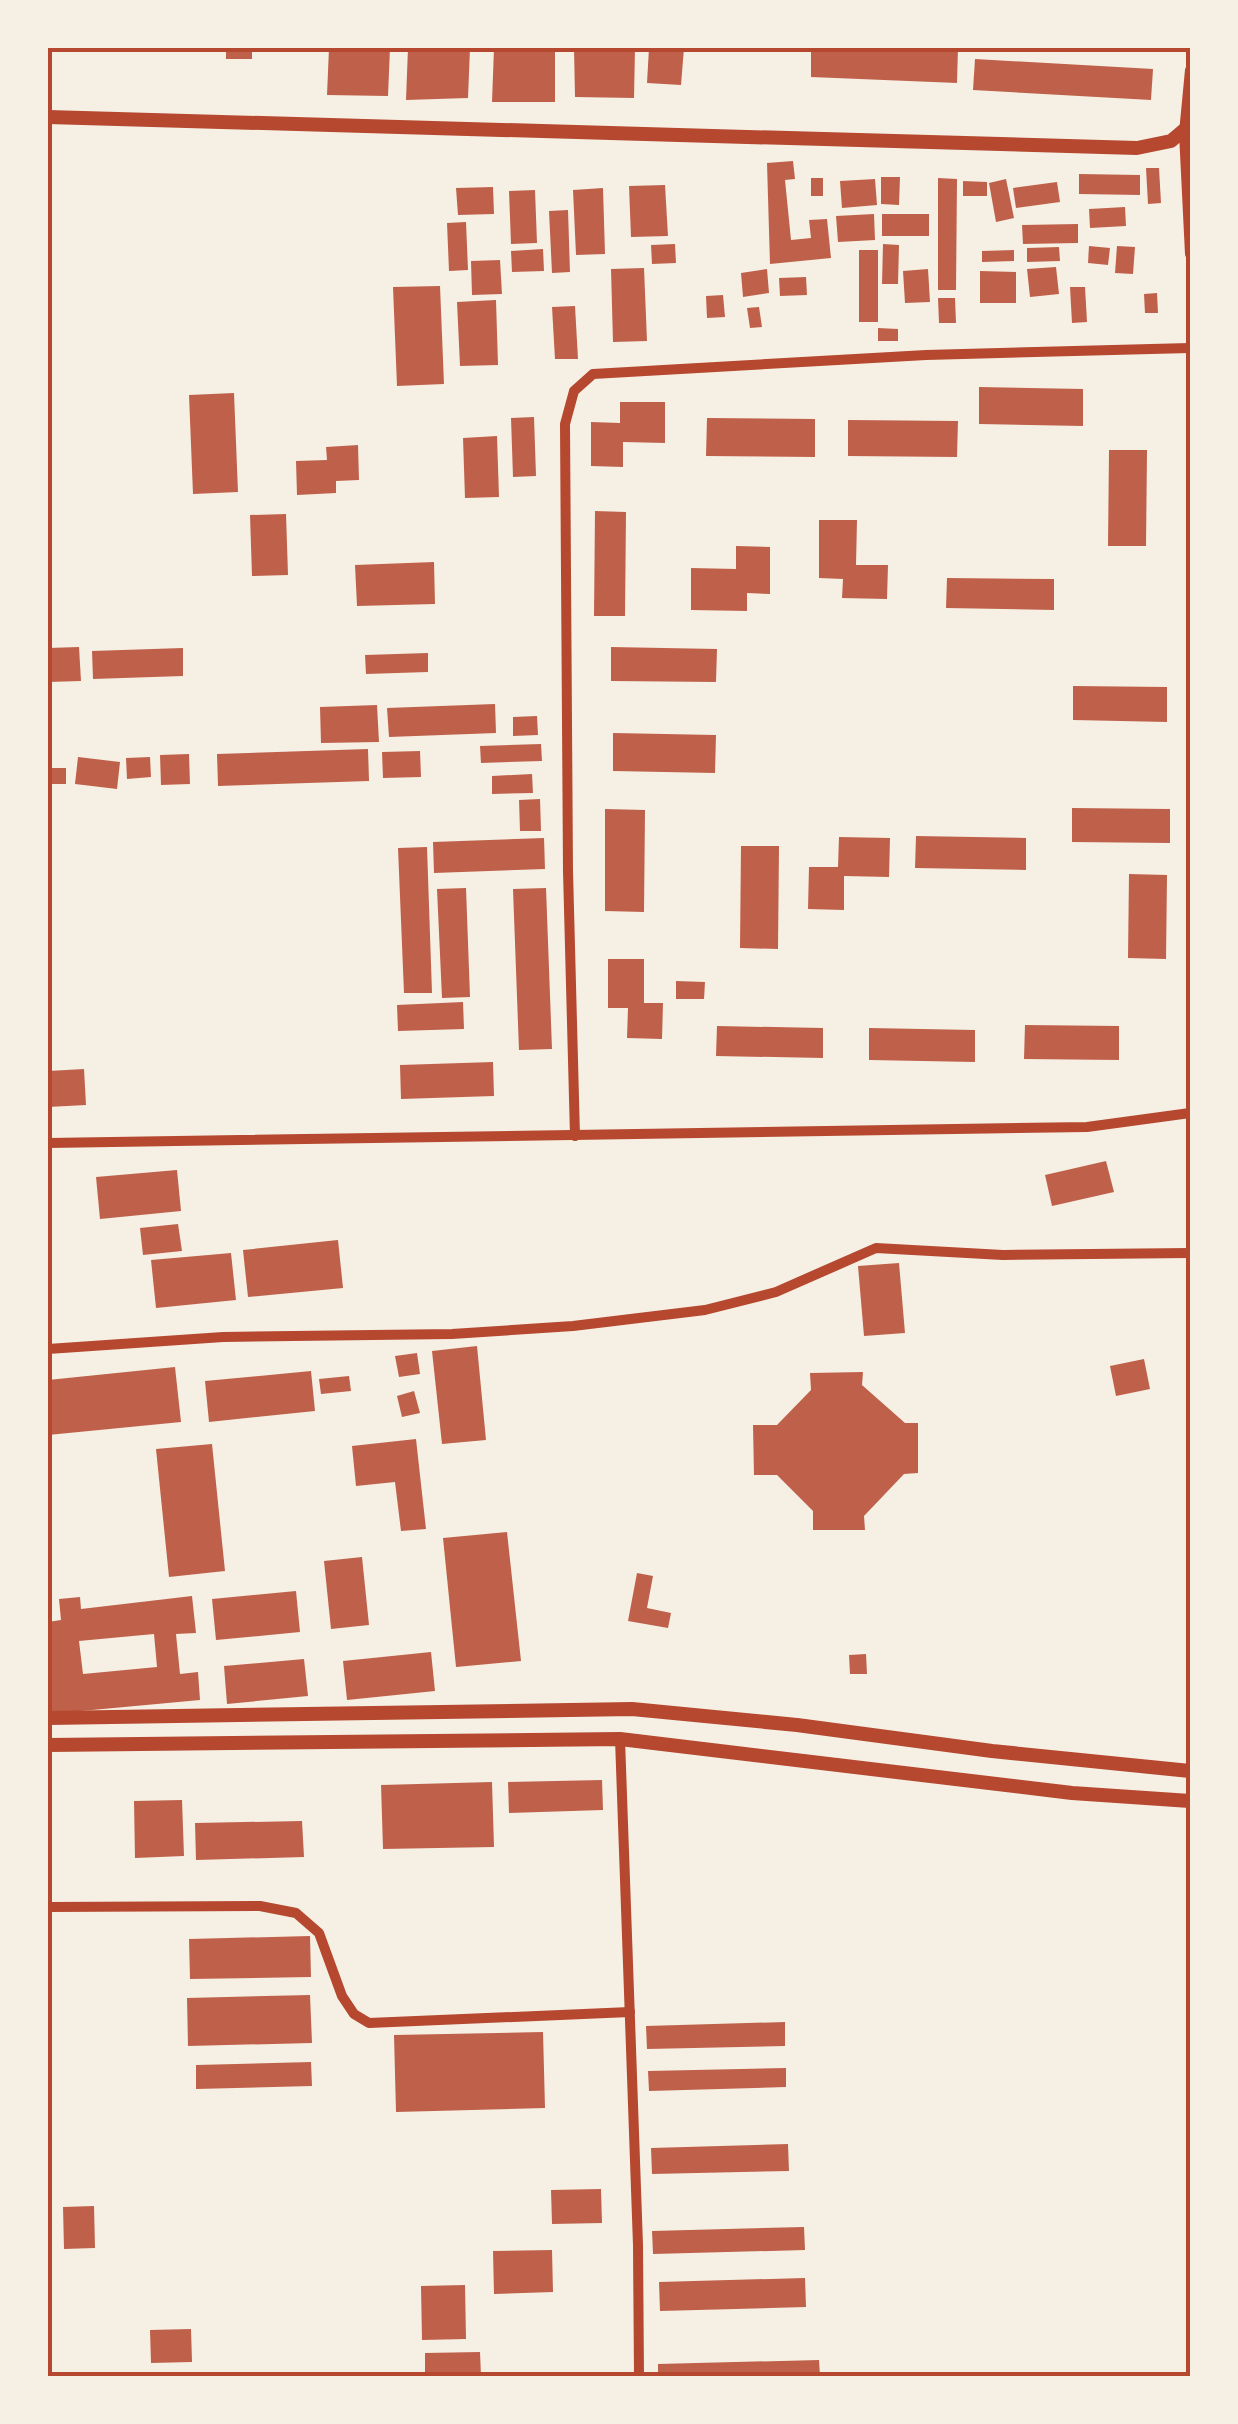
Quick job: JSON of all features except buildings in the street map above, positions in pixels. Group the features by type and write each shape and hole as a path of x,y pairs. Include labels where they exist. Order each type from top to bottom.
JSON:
{"street":[{"path":"1190,70 1190,254"},
{"path":"48,117 1136,148 1171,141 1187,129"},
{"path":"575,1136 568,871 565,424 574,391 593,374 926,355 1190,348"},
{"path":"48,1144 1087,1127 1190,1113"},
{"path":"48,1349 223,1337 573,1326 705,1310 776,1292 876,1248 1003,1254 1190,1252"},
{"path":"48,1718 632,1709 1190,1771"},
{"path":"48,1745 620,1739 1072,1793 1190,1801"},
{"path":"620,1739 639,2376"},
{"path":"48,1907 260,1906 296,1913 318,1933 342,1996 354,2014 369,2023 630,2012"}]}
